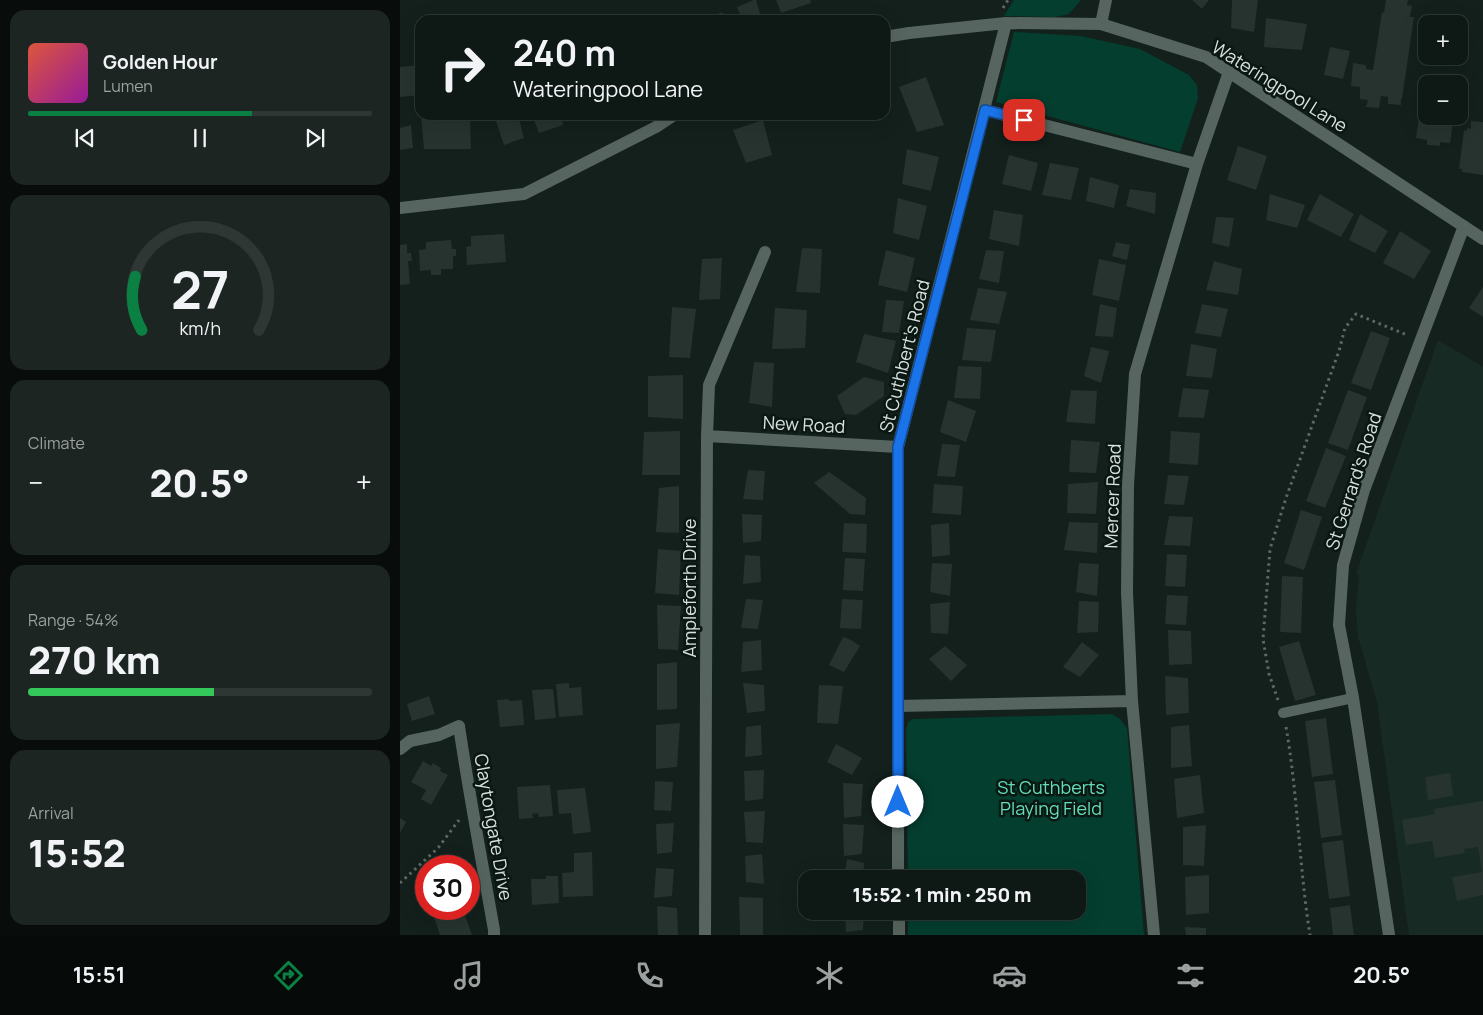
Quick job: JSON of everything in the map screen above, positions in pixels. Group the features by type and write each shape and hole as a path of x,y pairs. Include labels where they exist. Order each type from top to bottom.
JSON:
{"street":[{"path":"1101,24 1106,0"},
{"name":"Wateringpool Lane","path":"890,36 1006,24 1101,24 1206,57 1483,239"},
{"name":"St Cuthbert's Road","path":"898,870 898,447 1006,24"},
{"name":"Mercer Road","path":"1154,935 1132,701 1127,592 1128,495 1135,374 1197,164 1229,72"},
{"path":"985,110 1197,164"},
{"path":"400,208 524,194 666,120"},
{"name":"St Gerrard's Road","path":"1390,935 1365,786 1353,698 1339,625 1343,564 1364,490 1464,226"},
{"name":"Ampleforth Drive","path":"705,935 707,436 709,385 765,252"},
{"name":"New Road","path":"707,436 898,447"},
{"path":"898,706 1132,701"},
{"name":"Claytongate Drive","path":"400,749 410,741 439,735 459,726 470,803 484,868 494,935"},
{"path":"898,920 899,935"}],"lane":[{"path":"1283,713 1353,698"}],"path":[{"path":"1310,935 1289,744 1283,713 1269,674 1263,639 1270,549 1286,498 1339,351 1345,328 1356,314 1421,340"},
{"path":"400,883 438,848 470,803"}],"shaded area":[{"path":"1438,340 1483,367 1483,935 1409,935 1377,702 1358,637 1356,611 1359,575 1356,574"}],"green space":[{"path":"1014,0 1081,0 1069,14 1055,17 1004,16"},
{"path":"1014,32 1081,36 1140,49 1189,75 1197,85 1198,98 1180,152 996,102"},
{"name":"St Cuthberts Playing Field","path":"1112,714 1120,719 1127,728 1144,935 908,935 908,920 1086,920 1086,870 908,870 906,730 908,722 913,719"}],"building":[{"path":"756,0 760,15 740,15 737,7"},
{"path":"776,0 810,0 811,3 781,13"},
{"path":"1192,0 1209,0 1202,9"},
{"path":"1232,0 1258,0 1254,32 1231,28"},
{"path":"1386,0 1408,0 1407,5 1412,6 1410,17 1414,17 1401,105 1388,104 1388,97 1381,96 1379,108 1366,107 1368,100 1360,99 1360,87 1351,86 1353,63 1366,65 1366,69 1373,70 1382,12 1384,13"},
{"path":"1266,18 1307,24 1302,50 1264,47"},
{"path":"1330,47 1350,51 1343,79 1324,75"},
{"path":"415,66 415,96 400,97 400,67"},
{"path":"926,77 944,125 917,132 899,87"},
{"path":"421,120 470,120 471,149 424,149"},
{"path":"519,120 524,138 504,145 496,121"},
{"path":"534,120 562,120 563,125 539,133"},
{"path":"763,120 772,155 746,163 733,130"},
{"path":"1471,121 1483,122 1483,175 1462,172 1462,169 1459,169 1464,130 1467,131 1467,128 1471,129"},
{"path":"1418,124 1453,125 1450,143 1440,142 1440,146 1427,145 1427,140 1416,138"},
{"path":"411,125 413,148 400,150 400,128"},
{"path":"1238,146 1267,156 1256,190 1227,180"},
{"path":"907,149 939,157 931,191 902,184"},
{"path":"1009,155 1038,163 1031,191 1002,184"},
{"path":"1050,163 1079,168 1071,200 1042,195"},
{"path":"1090,177 1119,185 1114,208 1086,201"},
{"path":"1130,189 1156,193 1155,214 1126,206"},
{"path":"1270,194 1305,205 1297,228 1266,220"},
{"path":"1320,194 1354,214 1341,237 1307,220"},
{"path":"898,198 927,206 919,240 893,233"},
{"path":"994,210 1023,215 1019,246 989,239"},
{"path":"1360,214 1388,231 1375,253 1349,240"},
{"path":"1216,217 1234,218 1229,247 1212,243"},
{"path":"1400,231 1431,251 1414,279 1383,263"},
{"path":"504,234 506,262 467,265 466,247 471,246 471,236"},
{"path":"451,240 452,249 456,249 456,256 453,256 453,269 441,269 441,275 431,275 431,270 420,271 419,250 426,249 426,242"},
{"path":"1116,242 1130,245 1127,260 1112,256"},
{"path":"407,244 407,253 411,253 412,261 408,261 410,284 400,285 400,245"},
{"path":"802,248 822,249 820,293 796,292"},
{"path":"886,250 915,258 907,292 878,285"},
{"path":"986,250 1004,251 999,283 979,279"},
{"path":"722,258 720,299 699,300 702,259"},
{"path":"1099,259 1126,265 1119,301 1092,295"},
{"path":"1214,261 1242,269 1238,295 1206,290"},
{"path":"1483,287 1483,317 1469,308"},
{"path":"978,288 1007,292 999,324 970,320"},
{"path":"886,300 904,301 899,333 882,332"},
{"path":"1100,304 1117,308 1113,337 1095,336"},
{"path":"1202,304 1228,309 1221,337 1195,333"},
{"path":"672,307 696,309 690,358 669,357"},
{"path":"775,308 807,310 805,348 772,349"},
{"path":"967,328 996,330 991,362 962,360"},
{"path":"1371,331 1390,338 1371,390 1351,383"},
{"path":"864,334 896,341 888,373 856,362"},
{"path":"1191,344 1217,349 1212,378 1186,376"},
{"path":"1091,347 1109,351 1101,383 1084,376"},
{"path":"754,362 774,363 772,407 749,403"},
{"path":"958,366 982,367 980,399 954,398"},
{"path":"683,375 683,419 648,417 648,376"},
{"path":"864,377 884,382 884,396 856,415 845,414 837,396"},
{"path":"1183,388 1209,390 1204,418 1178,417"},
{"path":"1071,390 1097,391 1095,424 1066,422"},
{"path":"1348,390 1367,397 1348,450 1328,443"},
{"path":"948,400 976,411 966,442 940,432"},
{"path":"680,431 680,475 642,475 644,432"},
{"path":"1171,431 1200,433 1198,465 1169,463"},
{"path":"1071,440 1100,442 1096,473 1069,472"},
{"path":"942,444 960,445 955,477 937,476"},
{"path":"1326,448 1346,456 1325,508 1306,501"},
{"path":"748,470 765,471 763,500 743,499"},
{"path":"829,472 866,498 865,515 850,514 814,483"},
{"path":"1168,475 1189,476 1184,505 1164,504"},
{"path":"1098,482 1096,514 1067,513 1068,484"},
{"path":"934,484 963,486 961,515 932,513"},
{"path":"679,486 679,533 656,532 659,488"},
{"path":"1301,510 1322,517 1304,570 1284,563"},
{"path":"742,514 762,515 761,541 743,543"},
{"path":"1169,516 1193,517 1190,546 1164,545"},
{"path":"1069,522 1098,523 1097,553 1064,550"},
{"path":"844,523 867,524 866,553 842,552"},
{"path":"949,523 950,555 932,557 931,525"},
{"path":"658,549 681,551 679,595 655,593"},
{"path":"1167,554 1187,555 1185,587 1165,586"},
{"path":"745,555 760,556 761,582 743,584"},
{"path":"845,558 865,559 863,591 843,590"},
{"path":"932,563 952,564 950,596 930,592"},
{"path":"1079,563 1099,564 1097,596 1076,592"},
{"path":"1282,576 1303,577 1301,633 1280,632"},
{"path":"1167,595 1188,596 1186,625 1165,624"},
{"path":"746,599 763,600 758,629 741,628"},
{"path":"842,599 863,600 861,629 840,628"},
{"path":"1079,601 1099,602 1098,632 1077,633"},
{"path":"950,602 948,634 931,633 930,604"},
{"path":"657,605 681,606 678,650 658,649"},
{"path":"1168,630 1191,631 1192,664 1169,665"},
{"path":"843,637 860,646 844,672 829,665"},
{"path":"761,640 762,670 741,672 743,642"},
{"path":"1299,641 1316,695 1295,701 1279,647"},
{"path":"1082,642 1099,655 1080,677 1063,667"},
{"path":"945,646 967,665 951,681 929,659"},
{"path":"677,662 677,709 657,710 657,664"},
{"path":"1165,676 1188,678 1189,713 1166,715"},
{"path":"569,683 569,688 581,687 583,715 559,717 556,684"},
{"path":"743,683 764,685 765,711 747,713"},
{"path":"819,685 843,686 838,724 817,723"},
{"path":"553,689 556,718 535,720 532,690"},
{"path":"429,696 435,714 412,721 407,704"},
{"path":"509,699 509,701 522,700 524,725 500,727 497,700"},
{"path":"1326,718 1333,774 1312,777 1305,721"},
{"path":"680,723 677,767 656,769 656,725"},
{"path":"761,725 762,755 745,757 746,727"},
{"path":"1189,725 1192,766 1171,768 1171,727"},
{"path":"836,744 862,758 852,775 827,762"},
{"path":"423,761 431,766 433,763 441,768 440,771 448,775 431,805 421,799 426,790 411,782"},
{"path":"764,770 763,799 745,801 744,771"},
{"path":"1450,773 1453,796 1428,800 1425,777"},
{"path":"1200,775 1204,813 1177,818 1174,779"},
{"path":"1335,780 1342,835 1321,838 1314,782"},
{"path":"655,781 673,782 671,811 654,810"},
{"path":"843,783 863,784 861,816 844,818"},
{"path":"550,785 553,816 539,817 538,813 532,814 533,818 519,819 517,787"},
{"path":"585,788 591,832 573,834 571,813 559,814 557,790"},
{"path":"1483,801 1483,895 1457,901 1452,877 1482,872 1478,847 1464,849 1465,853 1435,858 1432,841 1406,845 1402,820 1435,814 1434,809"},
{"path":"765,811 763,843 746,842 744,812"},
{"path":"400,818 406,822 400,833"},
{"path":"674,823 672,852 657,854 656,824"},
{"path":"843,824 864,825 862,854 844,856"},
{"path":"1206,825 1204,866 1183,865 1183,827"},
{"path":"1343,840 1350,896 1329,899 1322,843"},
{"path":"592,852 593,896 563,897 562,873 574,872 574,853"},
{"path":"762,854 764,884 746,882 745,856"},
{"path":"847,859 864,863 864,870 845,870"},
{"path":"656,868 674,869 672,896 654,898"},
{"path":"1209,875 1209,913 1186,915 1185,877"},
{"path":"546,876 558,876 559,903 532,905 531,879 546,879"},
{"path":"739,897 763,898 763,935 740,935"},
{"path":"1350,905 1354,935 1333,935 1330,908"},
{"path":"657,906 677,908 678,935 658,935"},
{"path":"435,920 467,920 472,935 440,935"},
{"path":"845,920 864,920 863,930 846,932"},
{"path":"1185,927 1206,928 1206,935 1186,935"}],"route":[{"path":"898,802 898,447 985,110 1024,120"}]}
